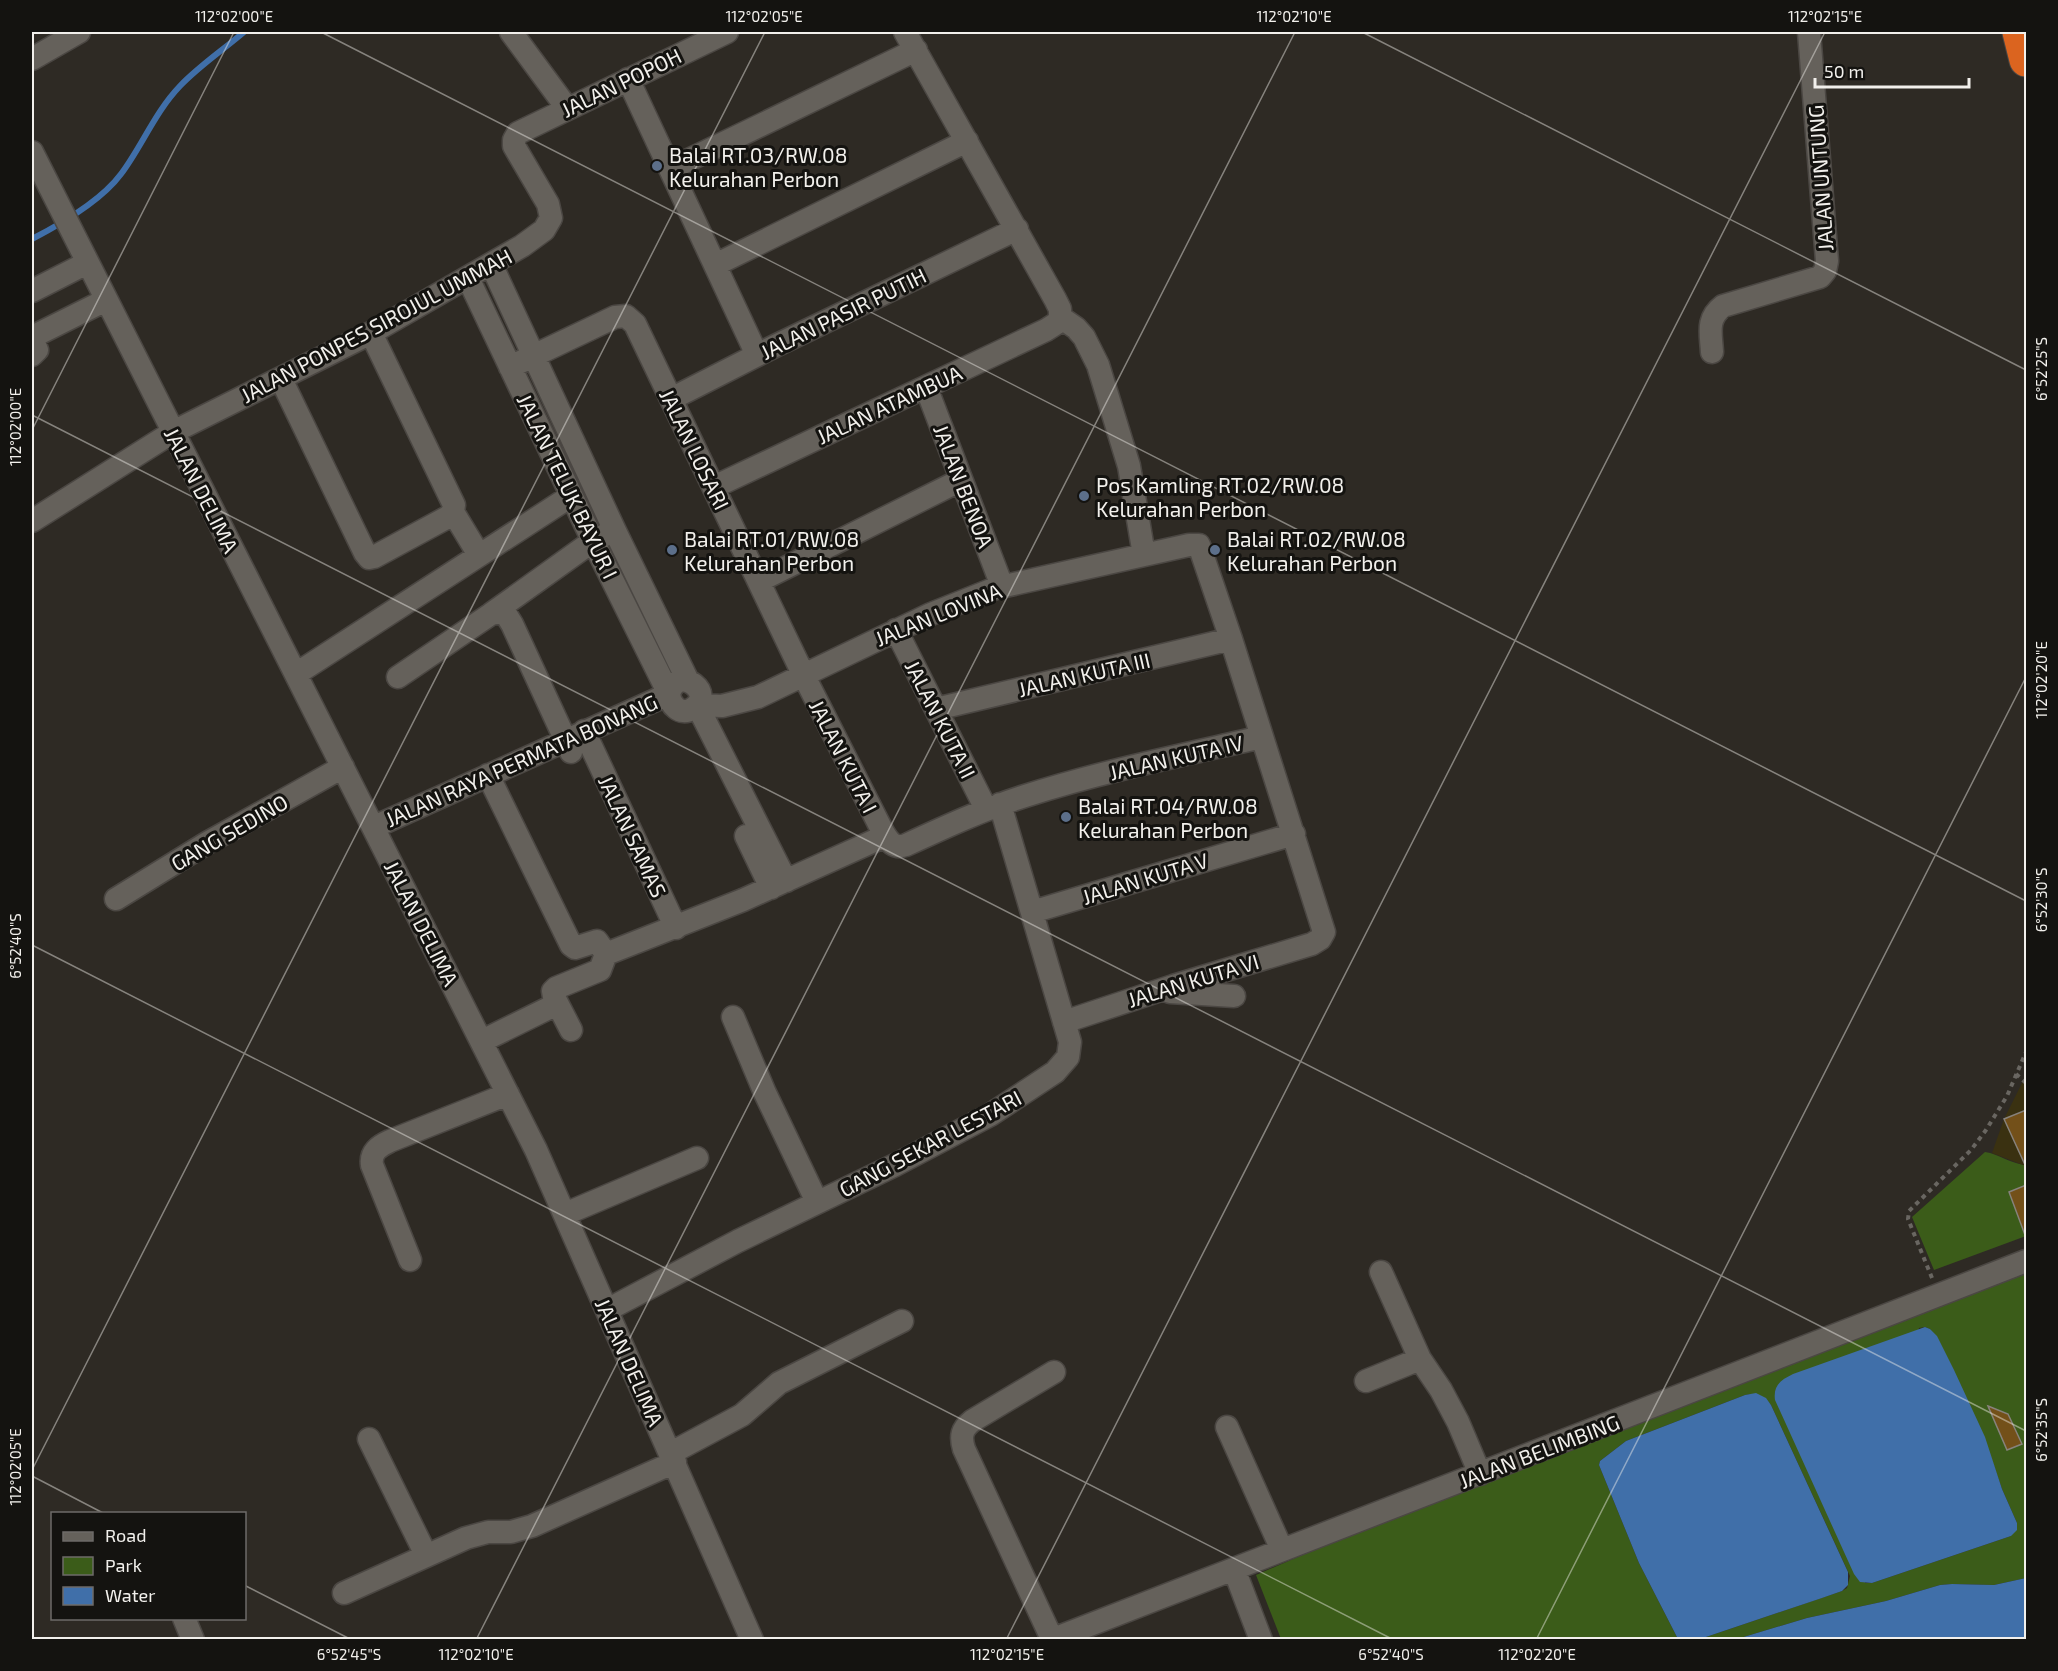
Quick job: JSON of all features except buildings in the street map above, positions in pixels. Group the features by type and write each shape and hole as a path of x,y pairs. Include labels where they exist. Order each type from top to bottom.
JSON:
{"highway":[{"path":"2019,32 2026,60"}],"street":[{"path":"32,59 79,32"},
{"path":"511,32 567,108"},
{"name":"JALAN POPOH","path":"516,135 524,128 727,32"},
{"name":"JALAN UNTUNG","path":"1712,352 1710,320 1723,306 1820,277 1826,271 1809,32"},
{"path":"670,169 910,41 1017,229 1060,309 1060,317 1084,337 1098,365 1130,466 1144,555"},
{"path":"628,79 758,355"},
{"name":"JALAN PONPES SIROJUL UMMAH","path":"32,521 173,432 371,333 468,278 544,230 551,218 548,204 515,150 513,143 516,135"},
{"path":"716,265 967,141"},
{"name":"JALAN DELIMA","path":"32,152 508,1094 565,1214 753,1640"},
{"name":"JALAN PASIR PUTIH","path":"671,399 1017,229"},
{"path":"32,291 87,262"},
{"name":"JALAN TELUK BAYUR I","path":"491,264 615,531 688,681 678,682 670,689 681,705"},
{"name":"JALAN TELUK BAYUR I","path":"468,278 593,541 779,885"},
{"path":"32,355 37,350 33,340 37,334 106,300"},
{"name":"JALAN LOSARI","path":"534,356 615,317 626,316 639,331 804,676"},
{"name":"JALAN ATAMBUA","path":"714,487 1046,330 1057,323 1060,317"},
{"path":"371,333 478,555"},
{"path":"510,367 534,356"},
{"path":"281,379 369,558 448,517 453,506"},
{"name":"JALAN BENOA","path":"926,387 1002,586"},
{"path":"555,462 578,450"},
{"path":"759,581 962,480"},
{"path":"296,674 571,496"},
{"path":"398,677 593,541 615,531"},
{"name":"JALAN LOVINA","path":"681,705 722,706 745,701 804,676 896,630 1002,586 1196,544 1202,549 1231,639"},
{"name":"JALAN SAMAS","path":"490,614 501,612 509,619 578,742 676,928"},
{"name":"JALAN KUTA II","path":"896,630 936,709 993,807 1032,912 1064,1022"},
{"path":"1231,639 1294,834"},
{"name":"JALAN KUTA III","path":"936,709 1231,639"},
{"name":"JALAN KUTA I","path":"804,676 885,836"},
{"name":"JALAN RAYA PERMATA BONANG","path":"377,834 578,742 681,705"},
{"name":"JALAN KUTA IV","path":"885,836 891,844 901,847 993,807 1065,784 1262,736"},
{"name":"GANG SEDINO","path":"116,899 207,843 343,767"},
{"path":"492,781 571,945 575,948 597,941 606,954"},
{"name":"JALAN KUTA V","path":"1032,912 1294,834"},
{"name":"JALAN KUTA VI","path":"1064,1022 1312,944 1322,938 1323,925 1294,834"},
{"path":"571,1030 553,994 556,988 600,970 606,954 779,885 885,836"},
{"path":"1157,991 1234,996"},
{"path":"482,1041 557,1004"},
{"name":"GANG SEKAR LESTARI","path":"733,1017 778,1123 817,1202"},
{"name":"GANG SEKAR LESTARI","path":"607,1310 738,1241 960,1131 1044,1080 1062,1066 1068,1057 1070,1042 1064,1022"},
{"path":"410,1260 372,1165 373,1154 376,1149 390,1141 508,1094"},
{"path":"565,1214 697,1158"},
{"name":"JALAN BELIMBING","path":"1051,1639 2026,1261"},
{"path":"1381,1272 1420,1359 1451,1408 1480,1474"},
{"path":"344,1593 479,1534 511,1532 532,1526 673,1458 742,1415 779,1383 902,1321"},
{"path":"1366,1381 1420,1359"},
{"path":"1051,1639 964,1449 961,1437 972,1421 1054,1372"},
{"path":"1227,1427 1282,1550"},
{"path":"369,1439 426,1556"},
{"path":"1234,1569 1261,1640"},
{"path":"185,1620 193,1640"}],"path":[{"path":"1939,1295 1908,1220 1908,1213 1912,1205 1978,1141 1995,1116 2026,1052"},
{"path":"2016,1074 2026,1083"}],"green space":[{"path":"1985,1152 2026,1165 2026,1236 1934,1270 1912,1217"},
{"path":"2026,1272 2026,1578 1994,1585 1940,1585 1886,1601 1807,1618 1737,1639 1700,1639 1842,1591 1847,1588 1850,1576 1771,1405 1762,1397 1753,1394 1745,1395 1626,1441 1600,1461 1599,1465 1639,1563 1678,1639 1281,1639 1256,1575 1360,1530","holes":["1919,1328 1930,1329 1984,1437 2002,1489 2017,1523 2011,1536 1872,1583 1865,1583"]}],"sand":[{"path":"2026,1075 2026,1165 2023,1165 1992,1153 2004,1119"}],"water":[{"path":"1925,1327 1937,1336 1985,1437 2002,1489 2017,1523 2017,1530 2011,1536 1872,1583 1860,1582 1854,1574 1775,1400 1775,1390 1782,1381 1793,1374"},
{"path":"1756,1393 1766,1398 1771,1405 1848,1572 1848,1585 1842,1591 1700,1639 1678,1639 1639,1563 1599,1465 1600,1461 1626,1441 1745,1395"},
{"path":"2026,1578 2026,1639 1737,1639 1807,1618 1886,1601 1940,1585 1994,1585"}],"waterway":[{"path":"32,239 80,211 113,184 129,163 171,96 195,72 244,32"}],"place":[{"name":"Balai RT.03/RW.08 Kelurahan Perbon","path":"657,166"},
{"name":"Pos Kamling RT.02/RW.08 Kelurahan Perbon","path":"1084,496"},
{"name":"Balai RT.01/RW.08 Kelurahan Perbon","path":"672,550"},
{"name":"Balai RT.02/RW.08 Kelurahan Perbon","path":"1215,550"},
{"name":"Balai RT.04/RW.08 Kelurahan Perbon","path":"1066,817"}]}
